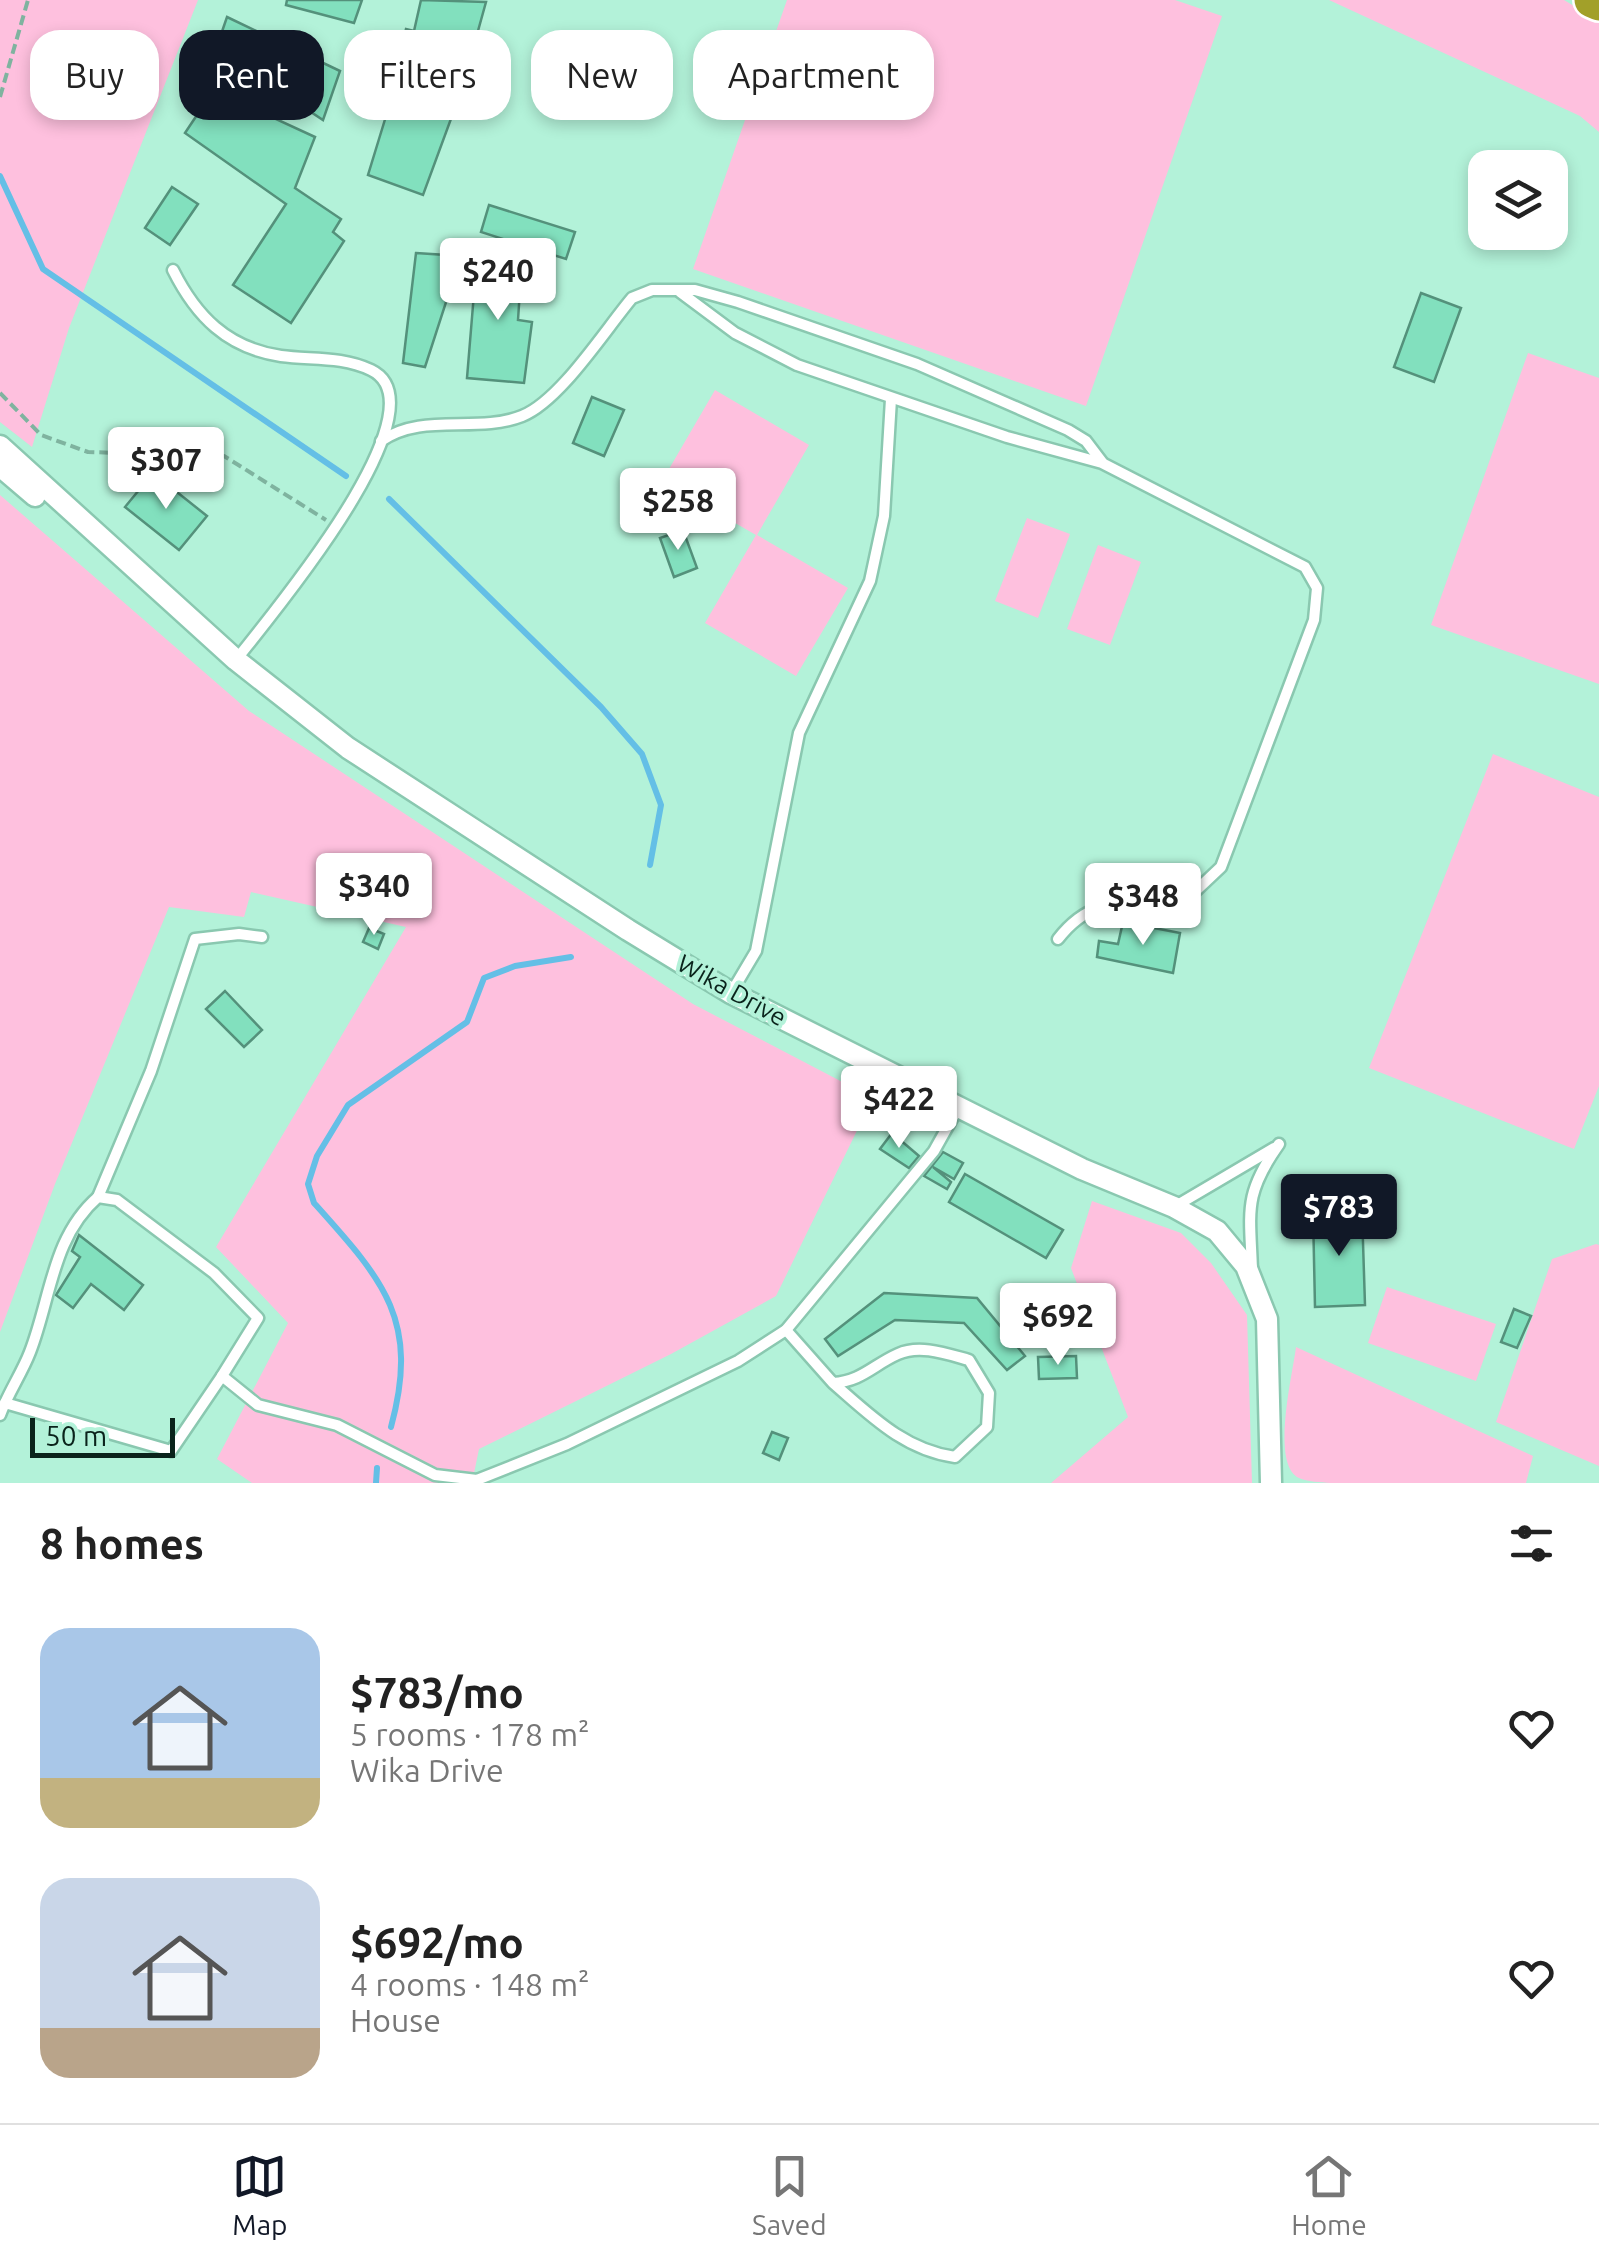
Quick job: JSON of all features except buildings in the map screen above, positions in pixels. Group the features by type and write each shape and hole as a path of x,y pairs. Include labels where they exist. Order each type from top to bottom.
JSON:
{"street":[{"name":"Wika Drive","path":"0,446 236,660 348,748 732,993 1082,1169 1217,1231 1234,1248 1267,1319 1271,1483"},
{"name":"Wika Drive","path":"0,466 119,566 167,599"}],"lane":[{"path":"172,270 190,303 210,326 241,346 280,356 332,358 374,371 390,387 394,402 381,442 338,528 236,660"},
{"path":"381,442 400,428 495,422 522,416 544,403 632,298 652,290 695,290 917,364 1068,430 1086,441 1102,463"},
{"path":"680,292 735,333 797,365 891,399 1102,463 1289,555 1305,567 1317,588 1318,604 1278,725 1251,779 1221,867 1185,901 1118,901 1077,915 1058,939"},
{"path":"732,993 756,951 799,733 870,581 884,516 891,399"},
{"path":"0,1415 30,1351 57,1259 75,1222 98,1197 151,1071 196,939 239,934 262,938"},
{"path":"222,1376 258,1405 336,1425 435,1475 476,1480 567,1444 738,1360 786,1330 934,1151 958,1108"},
{"path":"1174,1208 1279,1144 1256,1176 1250,1195 1253,1284"},
{"path":"5,1403 171,1450 258,1318 214,1273 117,1200 98,1197"},
{"path":"786,1330 832,1383 904,1441 933,1454 955,1457 986,1427 989,1393 969,1360 929,1350 899,1353 870,1374 832,1383"}],"path":[{"path":"0,97 28,0"},
{"path":"0,393 40,435 88,452 224,456 338,528"}],"shaded area":[{"path":"0,0 198,0 186,30 179,30 179,48 159,99 159,30 30,30 30,120 151,120 69,328 32,447 0,422"},
{"path":"787,0 1175,0 1222,16 1086,406 693,269 745,120 934,120 934,30 777,30"},
{"path":"1329,0 1564,0 1599,21 1599,132 1580,116"},
{"path":"1528,353 1599,378 1599,684 1431,625"},
{"path":"715,390 809,445 757,535 848,588 796,676 705,623 756,535 662,481"},
{"path":"0,495 249,711 693,1004 873,1098 776,1296 671,1354 479,1449 472,1483 252,1483 217,1459 288,1323 216,1247 406,927 251,892 244,917 169,907 55,1184 0,1332"},
{"path":"1027,518 1070,534 1038,618 995,601"},
{"path":"1098,545 1141,562 1110,645 1067,629"},
{"path":"1493,754 1599,797 1599,1086 1574,1149 1369,1068"},
{"path":"1092,1201 1181,1233 1211,1263 1247,1315 1252,1483 1051,1483 1128,1417 1071,1268"},
{"path":"1596,1244 1599,1466 1496,1422 1552,1259"},
{"path":"1387,1287 1496,1324 1476,1381 1368,1343"},
{"path":"1296,1347 1533,1456 1526,1483 1330,1483 1299,1478 1290,1470 1285,1438"}],"waterway":[{"path":"0,176 43,269 346,476"},
{"path":"389,499 601,707 642,754 661,805 650,865"},
{"path":"391,1427 399,1390 398,1330 377,1280 314,1203 308,1184 317,1156 348,1105 467,1022 484,978 515,966 571,957"},
{"path":"376,1483 377,1468"}]}
